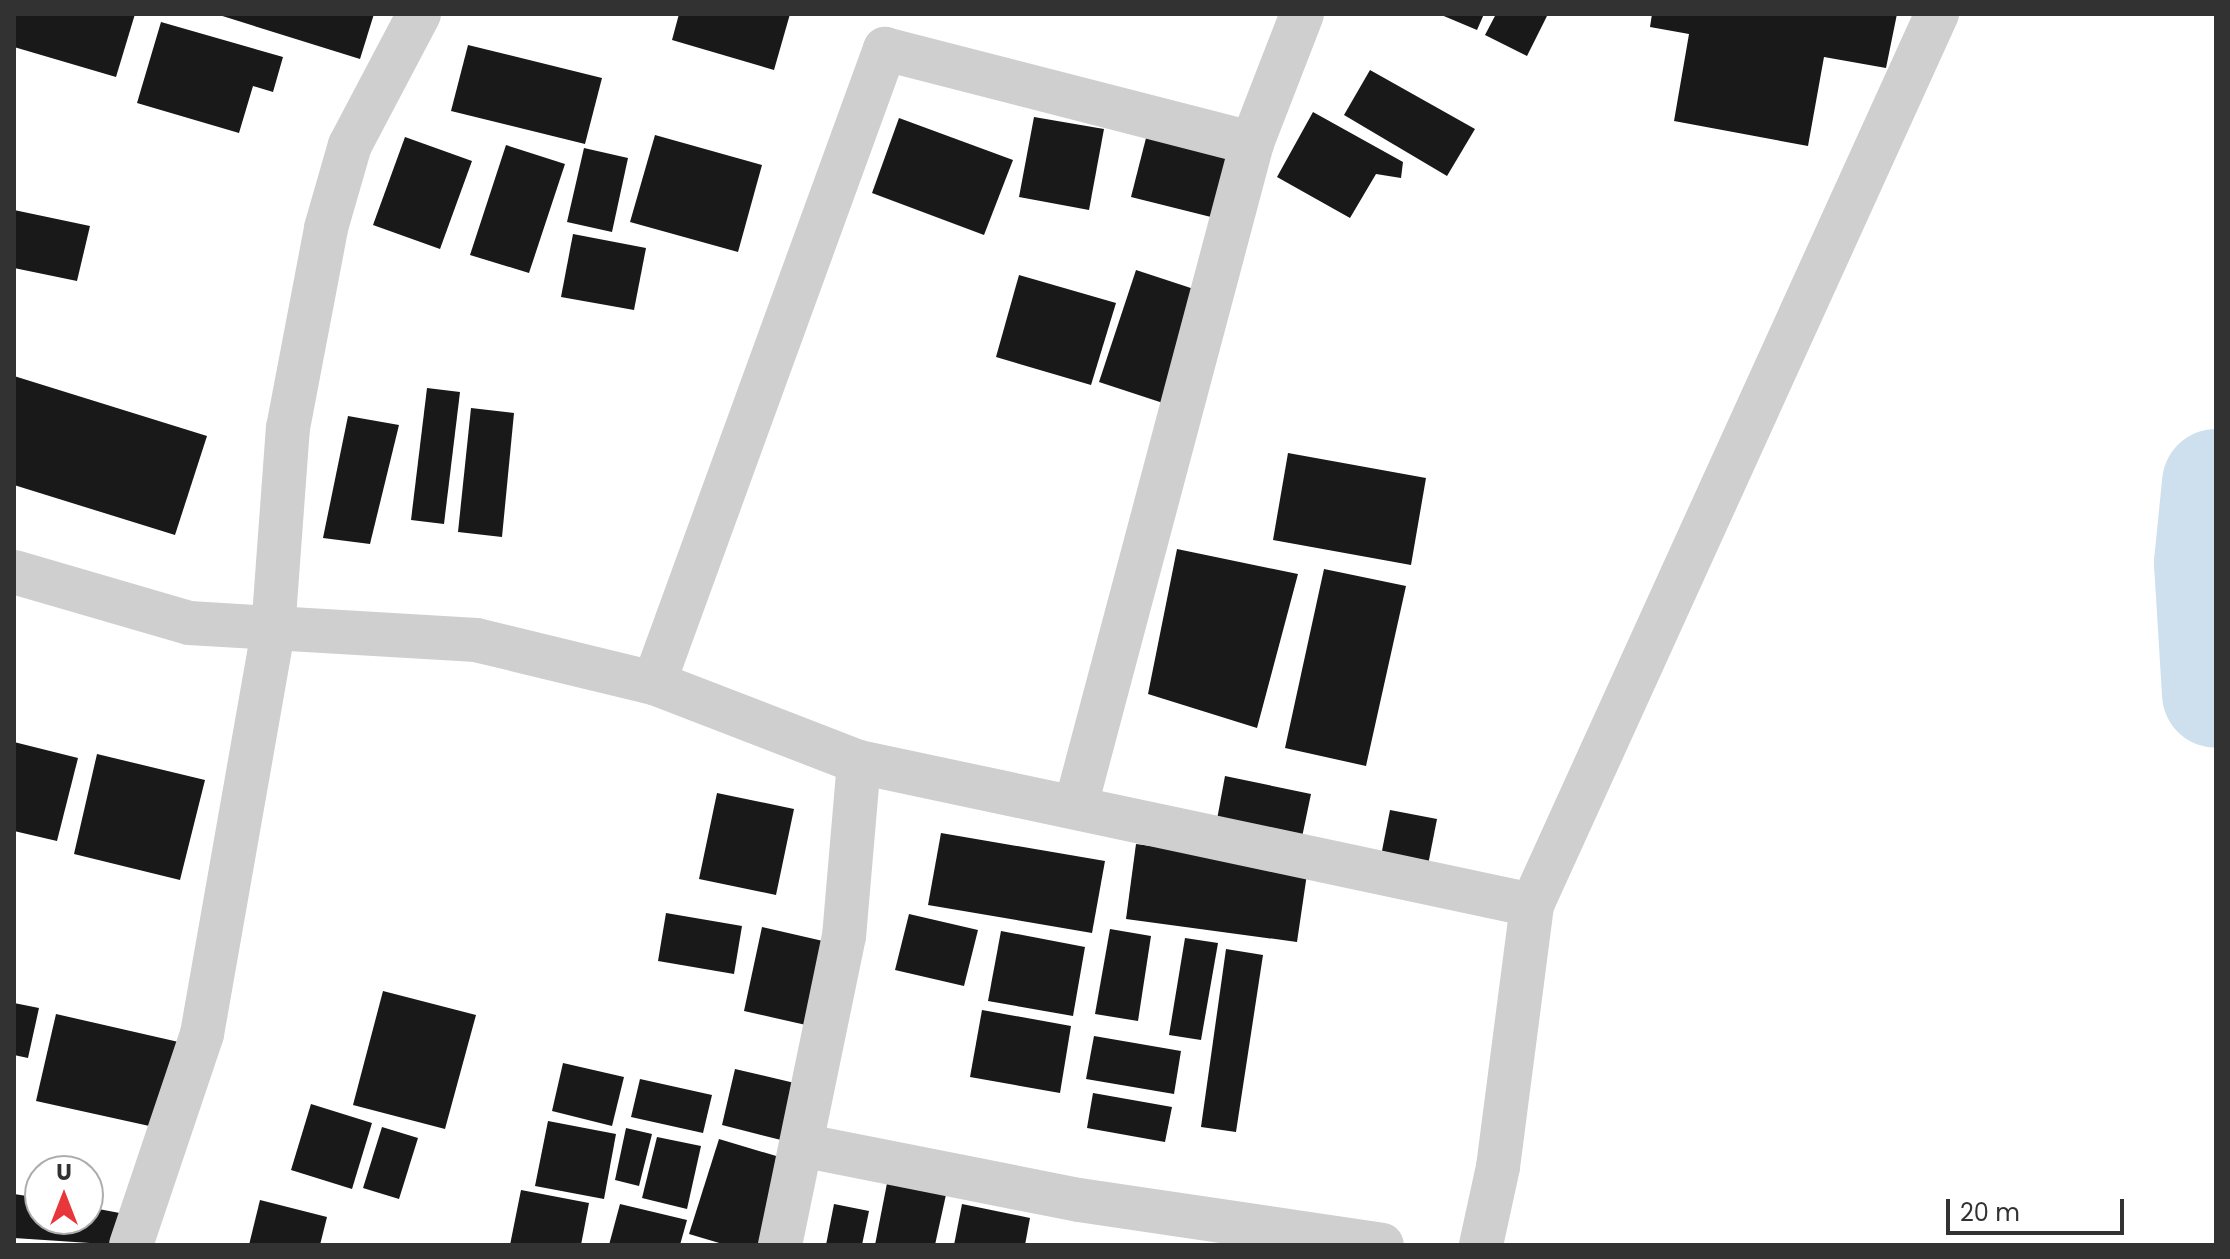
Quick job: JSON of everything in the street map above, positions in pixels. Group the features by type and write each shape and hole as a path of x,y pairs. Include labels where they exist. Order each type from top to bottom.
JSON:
{"street":[{"path":"131,1245 202,1034 273,631 288,428 326,228 350,145 419,14"},
{"path":"1076,805 1252,143 1302,14"},
{"path":"1470,1240 1498,1167 1532,905 1937,14"},
{"path":"654,683 885,32 1252,143"},
{"path":"14,572 189,623 273,631 476,640 654,683 859,762 1076,805 1532,905"},
{"path":"780,1245 844,936 859,762"},
{"path":"801,1145 1079,1200 1382,1245"}],"building":[{"path":"14,14 135,14 116,77 14,47"},
{"path":"216,14 374,14 360,59"},
{"path":"679,14 790,14 774,70 672,40"},
{"path":"1439,14 1484,14 1477,30"},
{"path":"1496,14 1548,14 1527,56 1485,35"},
{"path":"1652,14 1897,14 1886,68 1824,57 1808,146 1674,121 1689,34 1650,27"},
{"path":"161,22 283,57 273,92 253,86 239,133 137,103"},
{"path":"468,45 602,78 585,144 451,111"},
{"path":"1370,70 1475,129 1447,176 1344,115"},
{"path":"1313,112 1403,162 1401,178 1376,174 1350,218 1277,177"},
{"path":"1034,117 1104,129 1089,210 1019,197"},
{"path":"899,118 1013,160 984,235 872,193"},
{"path":"655,135 762,165 738,252 630,222"},
{"path":"405,137 472,161 440,249 373,225"},
{"path":"1146,138 1234,159 1219,219 1131,197"},
{"path":"506,145 565,164 529,273 470,255"},
{"path":"584,148 628,158 612,232 567,222"},
{"path":"14,210 90,226 77,281 14,268"},
{"path":"573,234 646,248 634,310 561,297"},
{"path":"1136,270 1203,292 1166,404 1099,382"},
{"path":"1019,275 1116,303 1091,385 996,357"},
{"path":"14,376 207,436 175,535 14,485"},
{"path":"427,388 460,392 444,524 411,520"},
{"path":"471,408 514,413 502,537 458,532"},
{"path":"348,416 399,425 370,544 323,538"},
{"path":"1288,453 1426,478 1411,565 1273,540"},
{"path":"1177,549 1298,574 1257,728 1148,694"},
{"path":"1324,569 1406,586 1366,766 1285,748"},
{"path":"14,742 78,758 57,841 14,831"},
{"path":"97,754 205,780 180,880 74,854"},
{"path":"1225,776 1311,794 1301,842 1216,825"},
{"path":"717,793 794,809 776,895 699,879"},
{"path":"1390,810 1437,819 1427,870 1380,861"},
{"path":"941,833 1105,861 1092,933 928,905"},
{"path":"1136,844 1308,867 1297,942 1126,919"},
{"path":"666,913 742,926 734,974 658,961"},
{"path":"909,914 978,930 964,986 895,970"},
{"path":"762,927 823,941 806,1025 744,1011"},
{"path":"1110,929 1151,936 1138,1021 1095,1014"},
{"path":"1001,931 1085,947 1073,1016 988,1001"},
{"path":"1185,938 1218,943 1201,1040 1169,1035"},
{"path":"1226,949 1263,955 1236,1132 1201,1127"},
{"path":"383,991 476,1015 445,1129 353,1105"},
{"path":"14,1003 39,1008 28,1058 14,1055"},
{"path":"982,1010 1071,1026 1060,1093 970,1077"},
{"path":"56,1014 183,1043 163,1129 36,1101"},
{"path":"1094,1036 1181,1051 1174,1094 1086,1079"},
{"path":"563,1063 624,1077 612,1126 552,1111"},
{"path":"735,1069 803,1085 789,1142 722,1125"},
{"path":"640,1079 712,1095 703,1133 631,1117"},
{"path":"1093,1093 1172,1107 1165,1142 1087,1128"},
{"path":"311,1104 372,1123 352,1189 291,1170"},
{"path":"548,1121 616,1134 604,1199 535,1186"},
{"path":"382,1127 418,1138 399,1199 363,1188"},
{"path":"626,1128 652,1134 639,1186 615,1180"},
{"path":"657,1137 701,1146 687,1209 642,1198"},
{"path":"719,1139 793,1161 767,1245 726,1245 689,1234"},
{"path":"888,1178 947,1190 935,1245 875,1245"},
{"path":"521,1190 589,1203 581,1245 510,1245"},
{"path":"14,1194 24,1196 24,1235 104,1235 104,1210 125,1214 120,1245 14,1238"},
{"path":"260,1200 327,1217 320,1245 249,1245"},
{"path":"620,1204 687,1220 680,1245 609,1245"},
{"path":"834,1204 869,1211 862,1245 826,1245"},
{"path":"962,1204 1030,1218 1025,1245 954,1245"}],"waterway":[{"path":"2216,483 2208,563 2216,694"}]}
